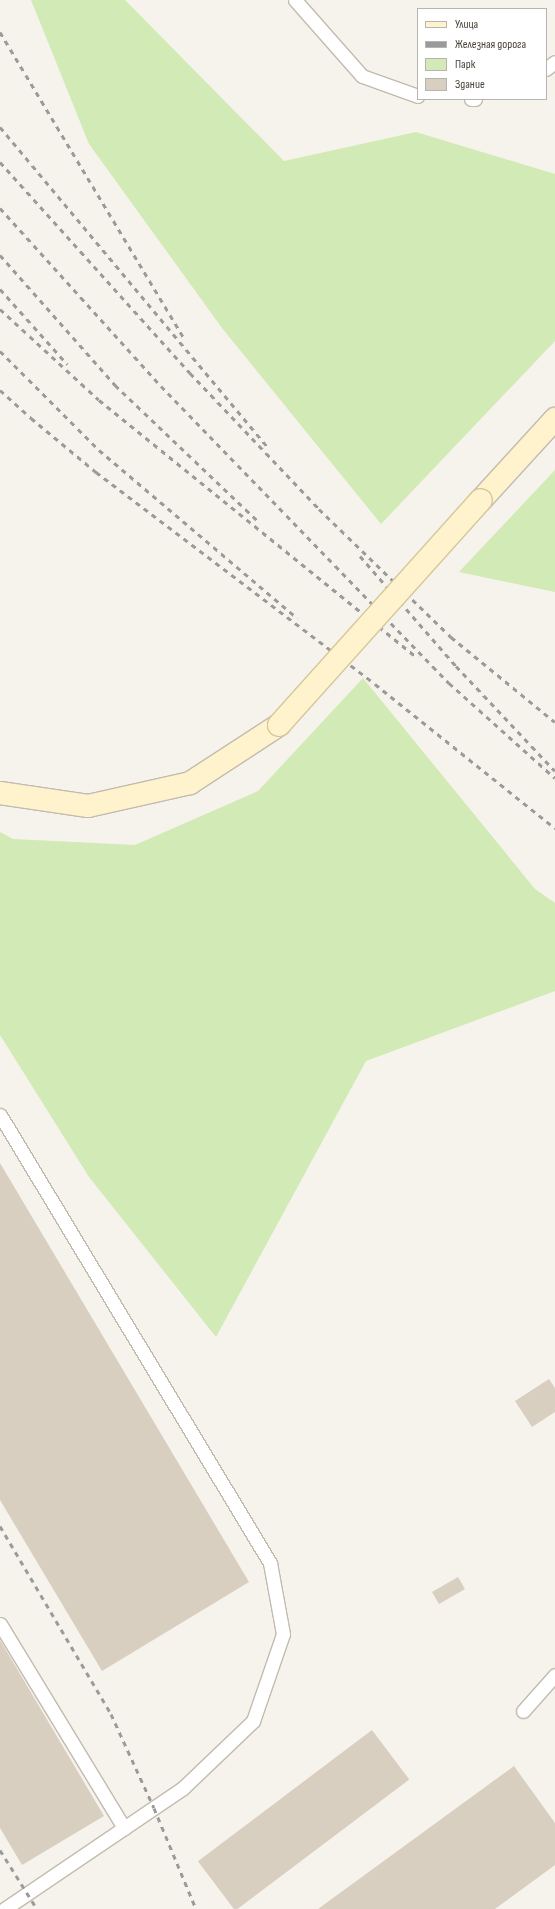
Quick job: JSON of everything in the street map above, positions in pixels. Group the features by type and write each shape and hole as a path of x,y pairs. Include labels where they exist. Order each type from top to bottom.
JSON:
{"main road":[{"path":"0,793 88,806 190,783 279,725 555,420"}],"lane":[{"path":"295,0 362,76 417,96"},
{"path":"547,68 555,62"},
{"path":"0,1115 270,1563 283,1634 254,1721 183,1788 4,1909"},
{"path":"0,1624 124,1828"},
{"path":"523,1711 555,1674"}],"green space":[{"path":"31,0 125,0 284,161 416,132 555,174 555,341 381,524 222,328 89,144"},
{"path":"555,470 555,592 459,572"},
{"path":"363,678 535,889 555,903 555,991 366,1061 216,1337 89,1177 0,1035 0,832 13,839 135,845 258,791"}],"building":[{"path":"0,1163 249,1582 102,1671 0,1500"},
{"path":"549,1379 555,1388 555,1412 532,1427 515,1401"},
{"path":"458,1577 465,1589 439,1604 432,1592"},
{"path":"0,1640 104,1816 22,1865 0,1828"},
{"path":"372,1730 409,1780 237,1909 234,1909 198,1861"},
{"path":"514,1766 555,1823 555,1865 495,1909 318,1909"}],"railway":[{"path":"0,32 185,340"},
{"path":"0,127 267,446"},
{"path":"0,162 190,373 319,509 451,637 555,722"},
{"path":"0,208 161,386 449,683 555,778"},
{"path":"0,255 115,385 260,523"},
{"path":"0,289 67,364"},
{"path":"0,309 99,400 418,658"},
{"path":"0,351 99,450 297,618"},
{"path":"0,390 96,472 375,684 555,828"},
{"path":"360,556 456,666 555,771"},
{"path":"0,1526 111,1714 154,1808 196,1909"},
{"path":"0,1850 37,1909"}]}
